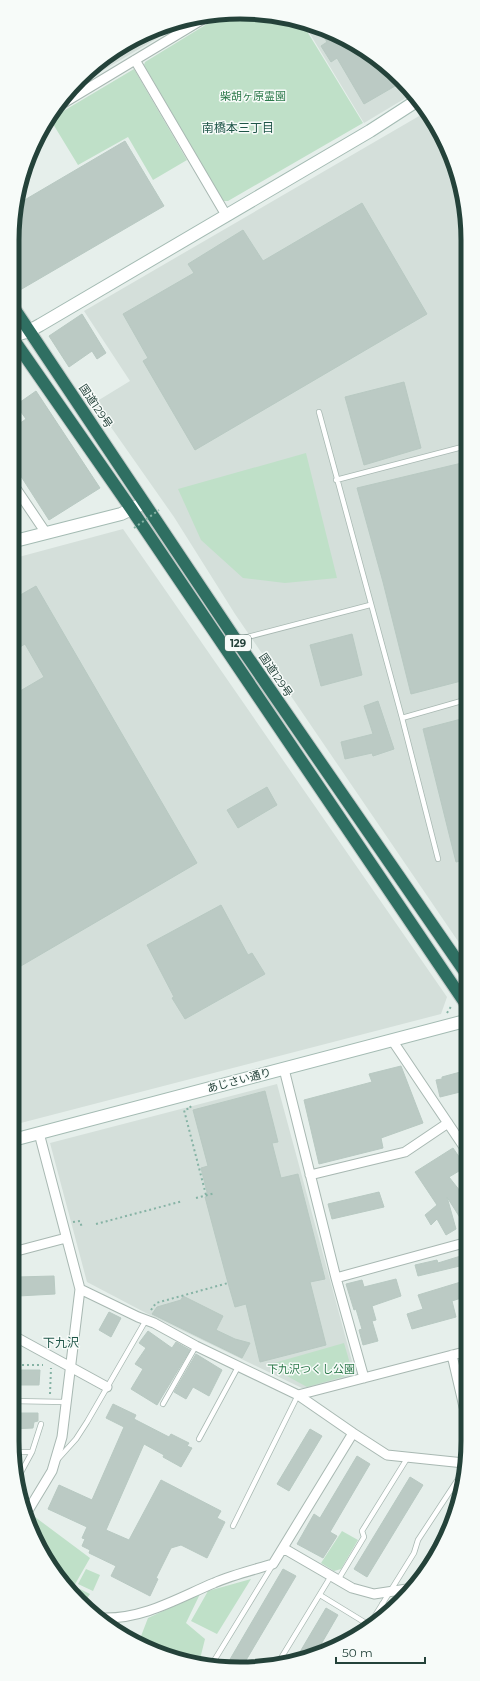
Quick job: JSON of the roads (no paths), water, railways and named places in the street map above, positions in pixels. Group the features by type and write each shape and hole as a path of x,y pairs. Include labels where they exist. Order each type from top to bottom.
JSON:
{"highway":[{"name":"国道129号","path":"19,316 236,640 461,966"},
{"name":"129","path":"19,347 132,510 461,997"}],"street":[{"path":"70,99 196,23"},
{"path":"135,60 226,215"},
{"path":"19,334 29,331 370,131 413,103"},
{"path":"19,493 46,533"},
{"path":"19,540 121,514 144,503"},
{"name":"あじさい通り","path":"19,1138 461,1022"},
{"path":"392,1040 461,1142"},
{"path":"284,1069 336,1278 364,1378"},
{"path":"310,1175 405,1152 448,1123"},
{"path":"30,1508 52,1471 62,1436 80,1289 39,1133"},
{"path":"19,1250 66,1238"},
{"path":"336,1278 461,1244"},
{"path":"80,1289 148,1318 154,1323 196,1346 298,1395 388,1455 460,1463"},
{"path":"19,1339 107,1387"},
{"path":"298,1395 461,1353"},
{"path":"452,1355 461,1394"},
{"path":"107,1618 126,1617 143,1613 169,1604 215,1582 273,1564 353,1433"},
{"path":"283,1548 352,1588 374,1594 403,1590"}],"lane":[{"path":"318,412 402,718 438,859"},
{"path":"336,480 461,447"},
{"path":"236,640 370,605"},
{"path":"402,718 461,701"},
{"path":"55,1462 76,1439 148,1318"},
{"path":"163,1404 196,1346"},
{"path":"199,1439 238,1367"},
{"path":"233,1526 298,1395"},
{"path":"19,1401 66,1402"},
{"path":"21,1472 32,1452 41,1424"},
{"path":"19,1452 32,1452"},
{"path":"281,1658 320,1595 364,1537 362,1531 408,1457"},
{"path":"375,1616 414,1553 418,1540 458,1480"},
{"path":"214,1660 273,1564"},
{"path":"320,1595 365,1623"},
{"path":"382,1604 386,1607"}],"district":[{"name":"南橋本三丁目","path":"238,128"},
{"name":"下九沢","path":"61,1343"}],"park label":[{"name":"柴胡ヶ原霊園","path":"253,96"},
{"name":"下九沢つくし公園","path":"311,1369"}]}
